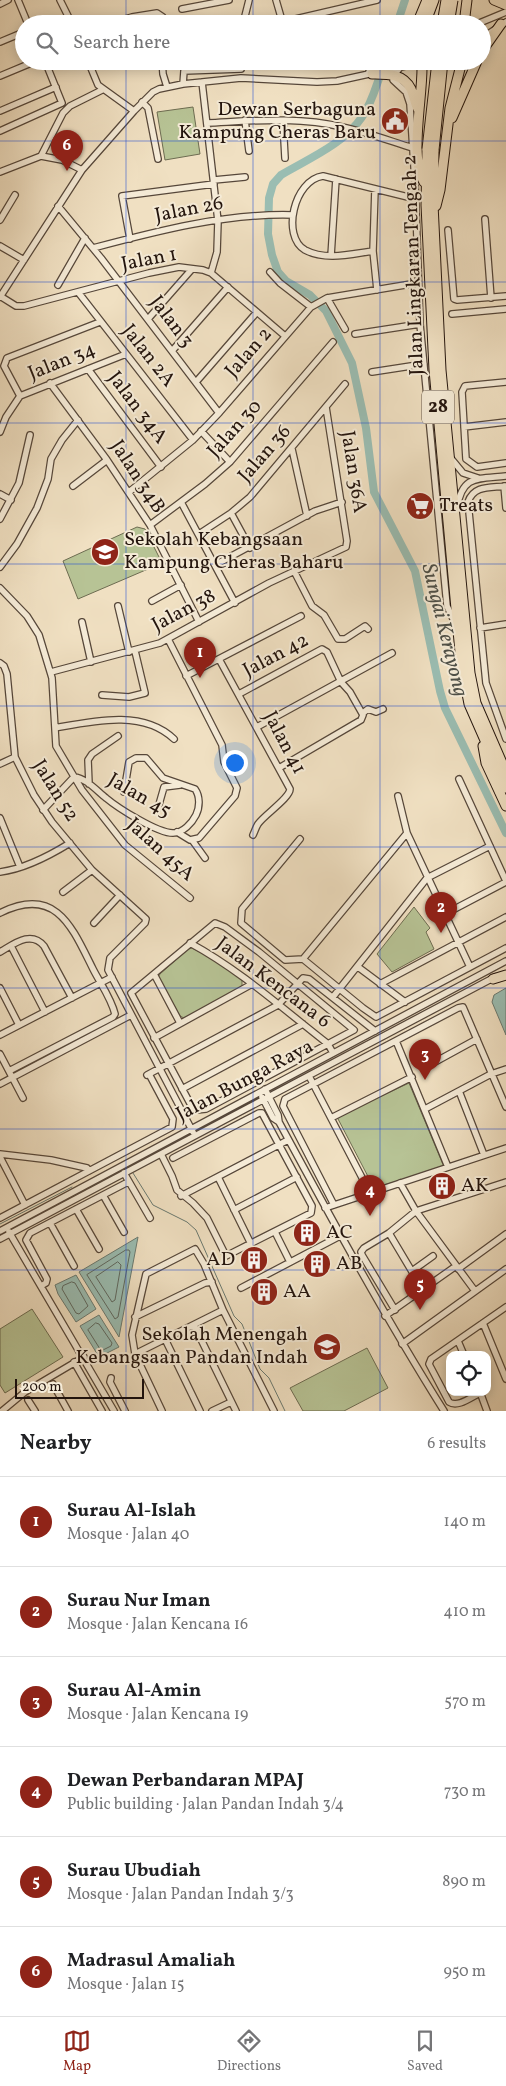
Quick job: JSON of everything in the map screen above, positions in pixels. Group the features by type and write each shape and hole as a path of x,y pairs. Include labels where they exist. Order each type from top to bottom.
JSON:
{"highway":[{"path":"421,15 427,0"},
{"path":"428,15 434,0"},
{"path":"444,15 446,0"},
{"path":"450,15 453,0"},
{"path":"464,15 467,0"},
{"path":"494,0 506,5"},
{"path":"491,40 504,23"},
{"path":"420,70 418,169 426,185"},
{"name":"Jalan Lingkaran Tengah 2","path":"435,70 431,149 441,370 470,673 476,703 505,770"},
{"name":"Jalan Lingkaran Tengah 2","path":"443,70 426,185 434,370 445,496 464,678 470,704 480,732 506,788"},
{"path":"433,218 440,190 446,132 459,70"},
{"path":"446,132 474,70"},
{"path":"368,75 390,73 407,82 419,111"},
{"path":"480,732 486,763 506,806"},
{"path":"493,978 506,973"}],"street":[{"path":"0,4 8,0"},
{"path":"18,0 24,15"},
{"path":"60,0 68,15"},
{"path":"66,9 67,0"},
{"path":"182,9 229,0"},
{"path":"245,15 249,0"},
{"path":"276,0 281,15"},
{"path":"316,15 377,0"},
{"path":"491,18 506,12"},
{"path":"491,32 504,23"},
{"path":"0,42 15,36"},
{"path":"0,76 15,70"},
{"path":"0,131 60,105 62,100 49,70"},
{"path":"92,70 102,90 134,111"},
{"path":"163,70 167,87"},
{"path":"183,84 184,71 212,70"},
{"path":"240,70 241,78"},
{"path":"0,297 82,170 153,92 183,84 241,78 318,82 368,75 374,70"},
{"path":"395,70 390,73 394,83 403,89 408,98 416,200 417,283 435,468 437,513 447,606 458,628"},
{"path":"202,82 218,220 217,252 212,273"},
{"path":"0,111 56,87"},
{"path":"41,156 41,152 63,114 70,106 102,90"},
{"path":"142,102 148,108 158,159"},
{"path":"207,123 245,120 341,126 413,148"},
{"path":"245,120 248,151"},
{"path":"283,122 286,158"},
{"path":"0,172 41,156 62,160 82,170"},
{"path":"373,251 331,256 319,255 300,246 296,240 293,215 300,192 314,178 323,176 416,200"},
{"path":"130,239 122,196 245,177"},
{"path":"331,256 336,179"},
{"path":"375,189 373,251 377,290"},
{"path":"0,220 15,195"},
{"name":"Jalan 3","path":"58,206 93,248 219,413"},
{"name":"Jalan 26","path":"93,248 218,220 261,214 293,215"},
{"path":"485,219 491,298"},
{"path":"448,230 454,299 506,296"},
{"path":"58,285 85,238"},
{"path":"0,246 24,260"},
{"name":"Jalan 1","path":"0,297 16,306 24,306 149,273 179,267 192,268 212,273 285,336"},
{"path":"148,319 192,268"},
{"path":"270,272 280,283 312,306"},
{"name":"Jalan 2","path":"129,492 193,440 219,413 312,306 325,298 417,283"},
{"path":"172,350 228,287"},
{"name":"Jalan 2A","path":"78,292 193,440"},
{"path":"325,298 345,329"},
{"path":"452,314 506,309"},
{"path":"196,382 257,312"},
{"path":"20,396 4,366 7,358 100,322"},
{"path":"355,334 420,324"},
{"name":"Jalan 30","path":"150,525 230,462 333,342"},
{"name":"Jalan 34","path":"0,432 6,417 20,396 126,354"},
{"path":"372,372 424,364"},
{"name":"Jalan 34A","path":"88,369 161,467"},
{"path":"506,382 465,386 462,392 466,459 477,467 506,464"},
{"name":"Jalan 34B","path":"50,383 107,460 150,525 200,622"},
{"name":"Jalan 36","path":"199,534 231,513 250,497 345,384"},
{"name":"Jalan 36A","path":"326,407 347,541"},
{"path":"0,567 17,544 37,508 48,479 51,459 62,440 78,420"},
{"path":"464,427 506,422"},
{"path":"201,431 230,462"},
{"path":"0,519 19,483 30,436"},
{"path":"292,449 307,516"},
{"path":"449,456 464,473 480,478"},
{"path":"73,486 107,460"},
{"path":"455,520 461,490 470,481 480,478 506,476"},
{"path":"506,508 505,486 476,489 471,494 468,502 488,692 506,737"},
{"path":"0,494 11,500"},
{"path":"437,513 445,496"},
{"path":"181,502 235,603"},
{"path":"215,565 322,508 342,502"},
{"path":"231,513 250,548"},
{"name":"Jalan 38","path":"51,672 132,651 168,639 294,571 341,550 346,547 347,541"},
{"path":"294,571 312,606 324,615 338,639 345,639 365,626 368,629"},
{"path":"152,601 181,585"},
{"name":"Jalan 45A","path":"0,588 34,625 43,644 51,672 56,746 74,777 126,845 190,898"},
{"path":"102,695 129,697 145,693 118,606"},
{"path":"186,676 301,616"},
{"path":"82,622 91,662"},
{"path":"480,628 506,624"},
{"path":"168,639 222,745 224,762 236,782 236,793 202,837 192,840"},
{"name":"Jalan 42","path":"239,694 324,649 341,682"},
{"path":"257,727 392,653"},
{"name":"Jalan 41","path":"220,659 290,789 290,793 257,825 253,835"},
{"name":"Jalan 52","path":"0,664 4,666 7,674 15,757 43,810 92,870 146,919 145,923 110,958 108,970 112,977"},
{"path":"341,682 349,689 363,715"},
{"path":"279,768 368,710 376,712 383,709"},
{"path":"55,728 123,719 159,727 174,739"},
{"path":"89,784 88,760 92,754 118,736"},
{"path":"0,764 15,757"},
{"name":"Jalan 45","path":"74,777 81,778 107,799 141,821 169,832 177,832 191,823 197,813 199,804 195,789 180,785 161,776 147,758 136,758 130,761 124,792"},
{"path":"43,810 74,777"},
{"path":"444,914 506,882 459,779"},
{"path":"158,808 164,787 180,785"},
{"path":"398,796 407,834 470,967"},
{"path":"0,818 2,831 20,867"},
{"path":"177,832 192,840 205,858"},
{"path":"303,959 407,834"},
{"path":"300,839 242,909 241,923 285,960 303,959 375,1017 506,948"},
{"path":"0,872 20,867 70,843"},
{"path":"333,997 427,878 490,846"},
{"path":"63,892 92,870"},
{"path":"94,923 120,895"},
{"path":"0,913 26,904 39,905 56,912 70,924 115,1014 113,1017 9,1071"},
{"path":"380,984 506,917"},
{"path":"215,923 225,927 259,952 354,1030 206,1109 194,1109 131,993 190,943 210,925 215,923"},
{"path":"0,952 30,938 42,943 72,998"},
{"name":"Jalan Kencana 6","path":"190,943 220,959 328,1044 333,1053"},
{"path":"11,946 45,1012"},
{"name":"Jalan Bunga Raya","path":"0,1231 506,961"},
{"path":"358,967 405,1002"},
{"path":"154,974 180,1024"},
{"path":"0,1035 112,977 195,1136"},
{"path":"0,1218 172,1127 173,1119 148,1075 278,1005 303,978 309,979 375,1031"},
{"name":"Jalan Bunga Raya","path":"0,1239 126,1178 161,1154 493,978"},
{"path":"154,1038 252,984"},
{"path":"0,988 19,1025"},
{"path":"334,1205 282,1106 282,1102 285,1099 458,1008 464,1008 506,1107"},
{"path":"0,1084 114,1026 131,1015"},
{"path":"182,1089 303,1024"},
{"path":"424,1068 477,1039"},
{"path":"396,1041 448,1167"},
{"path":"0,1054 23,1098"},
{"path":"425,1109 491,1074 506,1069"},
{"path":"309,1076 370,1193"},
{"path":"331,1118 412,1077"},
{"path":"271,1107 275,1099 285,1089"},
{"path":"262,1091 271,1107 273,1118 279,1122 385,1316 444,1411"},
{"path":"459,1091 484,1155"},
{"path":"251,1107 271,1107"},
{"path":"161,1154 177,1190 181,1196 193,1203 207,1218 226,1255 311,1213 312,1206 297,1177 264,1116 259,1113 173,1158"},
{"path":"181,1196 288,1140"},
{"path":"325,1208 506,1148"},
{"path":"0,1155 60,1162 86,1168 89,1171"},
{"path":"0,1155 25,1205"},
{"path":"218,1177 251,1244"},
{"path":"234,1210 297,1177"},
{"path":"76,1178 81,1188"},
{"path":"41,1286 46,1283 47,1279 26,1240 30,1233 103,1195 126,1178 150,1218"},
{"path":"395,1310 361,1252 364,1248 389,1233 416,1212 506,1182"},
{"path":"400,1183 416,1212 475,1291"},
{"path":"103,1195 124,1232"},
{"path":"76,1209 99,1249"},
{"path":"50,1223 74,1266"},
{"path":"6,1228 84,1356 114,1411"},
{"path":"274,1232 290,1262"},
{"path":"389,1233 423,1290"},
{"path":"385,1316 506,1234"},
{"path":"241,1288 340,1236"},
{"path":"162,1411 135,1354 132,1338 135,1317 146,1274 195,1249 202,1258 223,1310 274,1411"},
{"path":"412,1271 433,1256"},
{"path":"402,1344 506,1269"},
{"path":"135,1317 205,1283 212,1282"},
{"path":"472,1396 452,1404 448,1402 430,1370 429,1364 431,1360 506,1307"},
{"path":"135,1354 223,1310"},
{"path":"483,1323 506,1379"},
{"path":"194,1325 236,1411"},
{"path":"165,1339 200,1411"},
{"path":"458,1341 462,1351"},
{"path":"2,1411 25,1392 84,1356"},
{"path":"74,1362 102,1411"},
{"path":"110,1378 110,1382 126,1411"},
{"path":"53,1384 68,1411"},
{"path":"481,1396 487,1411"},
{"path":"28,1400 35,1411"},
{"path":"212,1411 232,1402"}],"green space":[{"path":"193,107 200,154 165,160 157,112"},
{"path":"137,527 145,529 162,563 78,599 63,561"},
{"path":"414,907 430,928 426,932 434,949 392,972 377,954"},
{"path":"192,948 220,963 242,980 242,987 184,1018 180,1016 158,977 188,949"},
{"path":"409,1083 444,1167 374,1188 337,1117"},
{"path":"32,1309 63,1357 5,1393 0,1385 0,1329"},
{"path":"367,1348 388,1388 344,1411 303,1411 290,1388"}],"water":[{"path":"506,988 506,1035 492,1002 494,995"},
{"path":"138,1237 119,1337 79,1272"},
{"path":"76,1275 96,1309 76,1322 58,1294 55,1285"},
{"path":"99,1315 119,1347 99,1357 80,1326"}],"waterway":[{"name":"Sungai Kerayong","path":"400,15 405,0"},
{"name":"Sungai Kerayong","path":"382,70 374,94 362,117 354,127 336,143 281,175 273,184 269,198 268,234 278,272 286,281 310,295 326,311 352,363 366,428 374,492 415,571 445,708 506,833"},
{"path":"133,1173 153,1205 187,1222 196,1230 234,1316 242,1324 260,1369 269,1378 285,1411"},
{"path":"0,1224 72,1187"}],"place":[{"name":"Dewan Serbaguna Kampung Cheras Baru","path":"395,121"},
{"name":"Madrasul Amaliah","path":"67,171"},
{"name":"Treats","path":"420,506"},
{"name":"Sekolah Kebangsaan Kampung Cheras Baharu","path":"105,552"},
{"name":"Surau Al-Islah","path":"200,678"},
{"name":"Surau Nur Iman","path":"441,933"},
{"name":"Surau Al-Amin","path":"425,1080"},
{"name":"AK","path":"442,1186"},
{"name":"Dewan Perbandaran MPAJ","path":"370,1216"},
{"name":"AC","path":"307,1233"},
{"name":"AD","path":"254,1260"},
{"name":"AB","path":"317,1264"},
{"name":"AA","path":"264,1292"},
{"name":"Surau Ubudiah","path":"420,1310"},
{"name":"Sekolah Menengah Kebangsaan Pandan Indah","path":"327,1347"}]}
